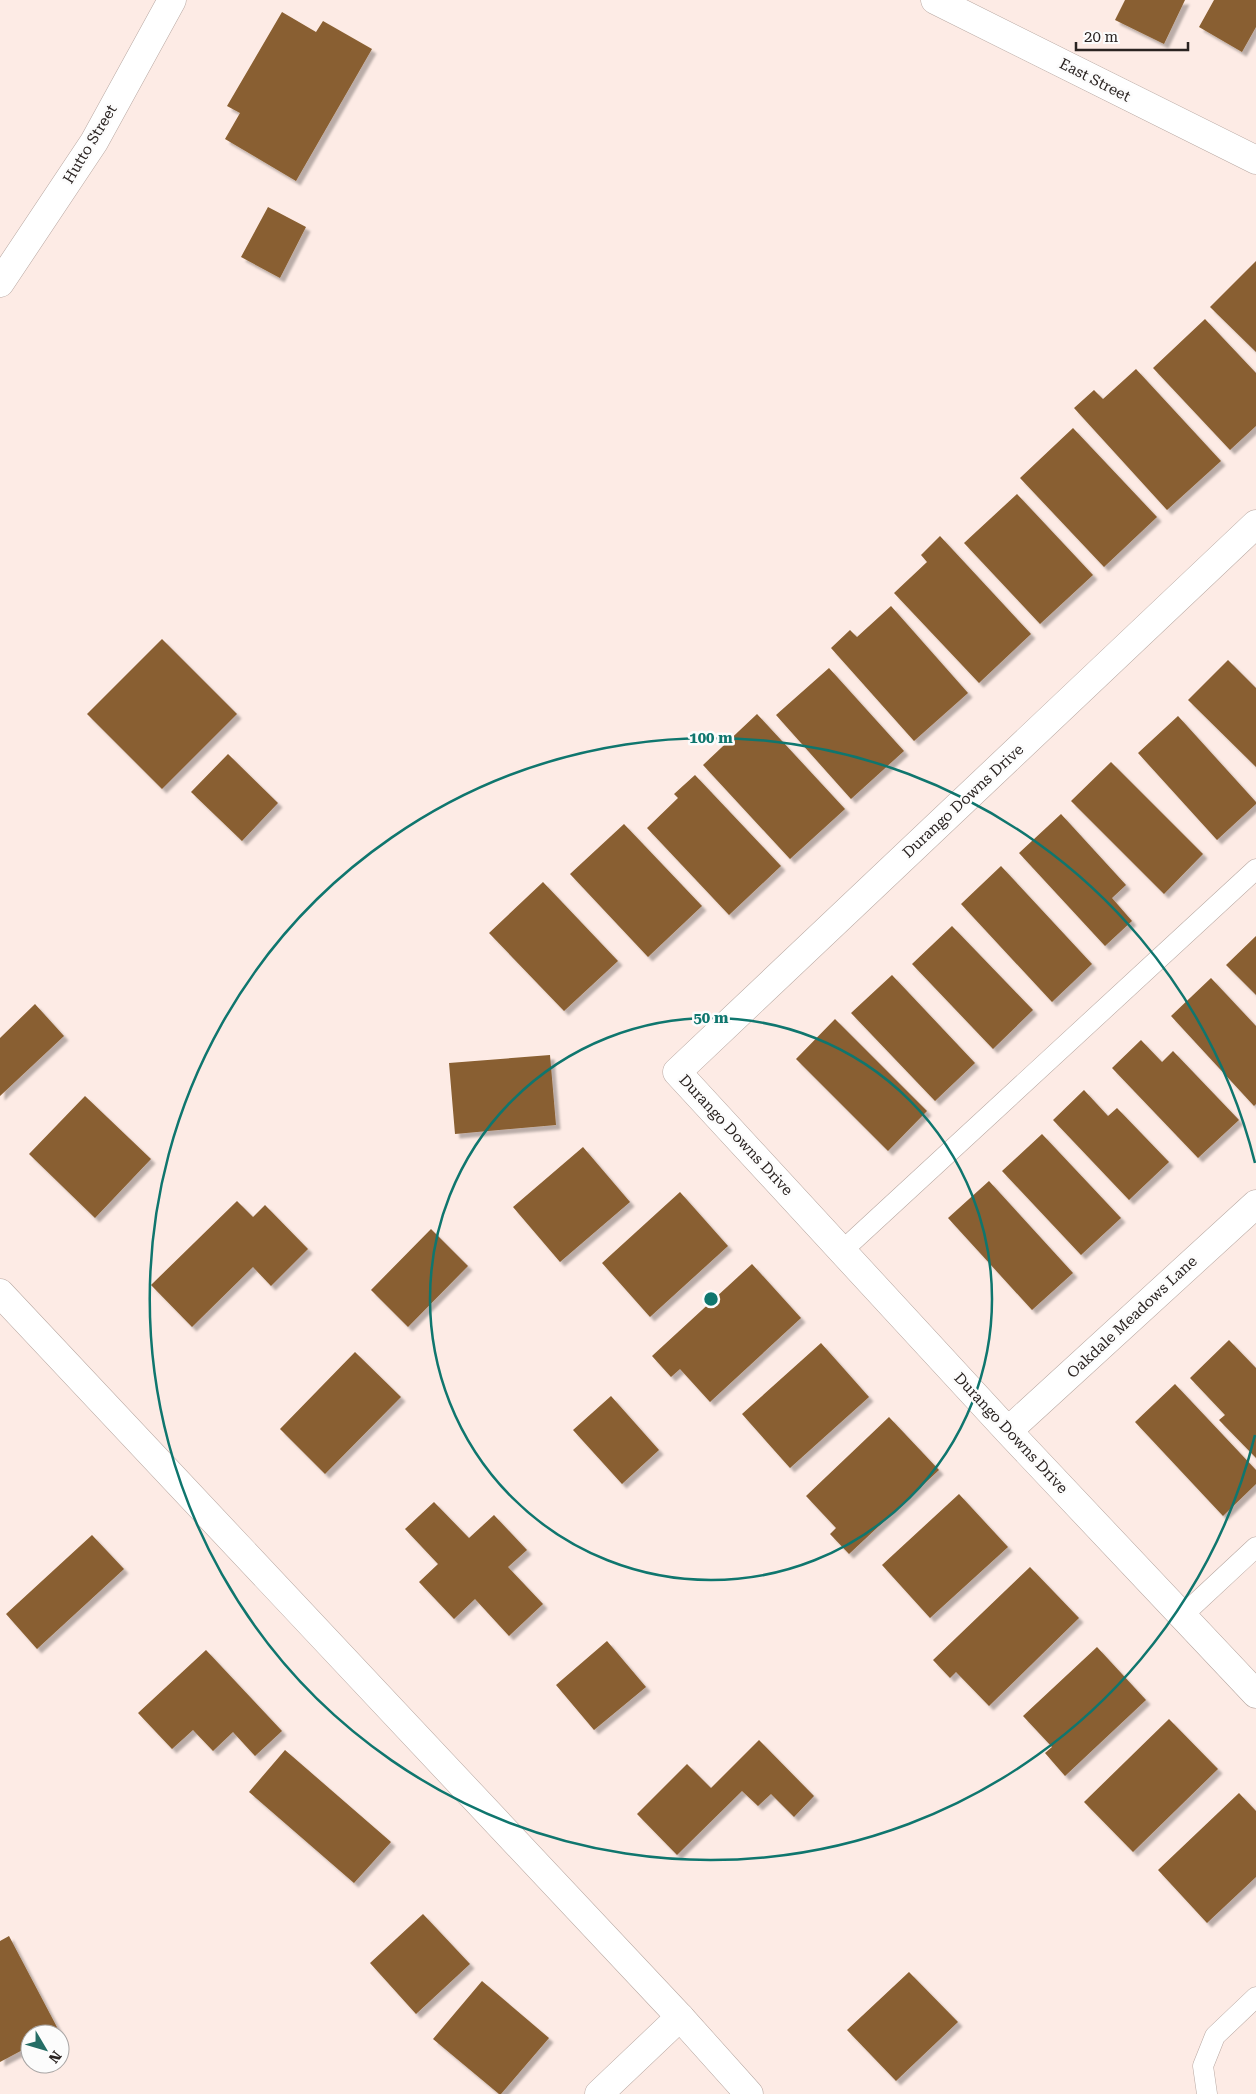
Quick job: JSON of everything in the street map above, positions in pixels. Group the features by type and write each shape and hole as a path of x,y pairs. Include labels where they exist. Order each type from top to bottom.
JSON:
{"street":[{"name":"Hutto Street","path":"0,283 94,142 172,0"},
{"name":"East Street","path":"935,0 1256,160"},
{"name":"Durango Downs Drive","path":"1256,524 677,1072 1008,1431 1256,1694"},
{"name":"Oakdale Meadows Lane","path":"1008,1431 1256,1204"},
{"path":"0,1293 680,2017 749,2094"},
{"path":"600,2094 680,2017"}],"lane":[{"path":"842,1251 1256,868"},
{"path":"1182,1615 1256,1547"},
{"path":"1207,2094 1203,2066 1215,2036 1256,1997"}],"building":[{"path":"1125,0 1185,0 1164,44 1115,20"},
{"path":"1214,0 1256,0 1256,27 1242,52 1199,27"},
{"path":"282,12 316,32 323,21 372,49 296,181 225,139 240,113 227,106"},
{"path":"268,207 306,227 280,278 241,257"},
{"path":"1256,261 1256,352 1210,307"},
{"path":"1205,319 1256,373 1256,426 1230,450 1153,368"},
{"path":"1136,369 1221,461 1167,510 1074,408 1094,390 1103,399"},
{"path":"1073,428 1157,517 1104,567 1020,478"},
{"path":"1017,494 1093,575 1040,624 964,543"},
{"path":"940,536 1031,634 979,683 894,593 927,562 921,555"},
{"path":"891,606 968,693 914,741 831,648 850,630 857,637"},
{"path":"162,639 237,714 162,789 87,714"},
{"path":"1228,660 1256,688 1256,767 1188,700"},
{"path":"829,668 904,751 851,799 776,715"},
{"path":"757,714 845,809 790,859 703,765"},
{"path":"1178,716 1256,802 1217,840 1138,753"},
{"path":"228,754 278,803 242,841 191,792"},
{"path":"1111,762 1203,854 1164,894 1071,801"},
{"path":"695,775 781,866 729,915 647,828 678,798 674,794"},
{"path":"1061,814 1126,885 1112,898 1132,921 1105,946 1019,853"},
{"path":"624,824 702,906 648,957 570,874"},
{"path":"1001,866 1092,964 1052,1002 961,904"},
{"path":"543,882 618,961 564,1011 489,933"},
{"path":"952,926 1033,1010 993,1049 912,964"},
{"path":"1256,936 1256,995 1226,965"},
{"path":"892,975 975,1063 935,1101 851,1013"},
{"path":"1211,978 1256,1026 1256,1104 1254,1106 1171,1016"},
{"path":"35,1004 64,1036 0,1096 0,1038"},
{"path":"835,1019 927,1111 888,1151 796,1059"},
{"path":"1141,1040 1162,1062 1173,1051 1239,1120 1198,1158 1112,1068"},
{"path":"550,1055 556,1125 455,1134 449,1063"},
{"path":"1084,1090 1108,1116 1117,1108 1169,1162 1129,1200 1053,1120"},
{"path":"85,1096 151,1159 95,1218 29,1154"},
{"path":"1042,1134 1121,1218 1081,1255 1002,1171"},
{"path":"583,1147 630,1202 560,1262 513,1207"},
{"path":"989,1181 1073,1273 1032,1310 948,1218"},
{"path":"680,1192 728,1246 650,1317 602,1263"},
{"path":"237,1201 253,1217 265,1205 308,1249 271,1286 253,1267 192,1327 151,1285"},
{"path":"431,1229 468,1266 408,1327 371,1290"},
{"path":"752,1264 801,1318 710,1402 680,1369 671,1377 652,1356"},
{"path":"1229,1340 1256,1368 1256,1458 1219,1420 1225,1415 1190,1378"},
{"path":"821,1343 869,1397 790,1468 742,1414"},
{"path":"355,1352 401,1397 325,1474 280,1429"},
{"path":"1175,1384 1256,1470 1256,1484 1223,1516 1135,1422"},
{"path":"611,1396 659,1450 622,1484 573,1430"},
{"path":"889,1417 939,1470 849,1554 830,1534 836,1528 806,1496"},
{"path":"959,1494 1008,1547 930,1618 882,1565"},
{"path":"434,1502 469,1538 494,1515 527,1550 508,1567 543,1604 509,1636 475,1599 454,1619 419,1582 438,1564 405,1529"},
{"path":"92,1535 124,1569 37,1649 6,1614"},
{"path":"1030,1567 1079,1618 989,1706 956,1672 950,1678 933,1660"},
{"path":"607,1641 646,1687 594,1730 556,1685"},
{"path":"1097,1647 1146,1700 1065,1776 1045,1753 1052,1747 1023,1716"},
{"path":"206,1650 282,1731 255,1756 233,1732 213,1751 193,1730 172,1749 138,1713"},
{"path":"1169,1719 1218,1769 1133,1852 1084,1802"},
{"path":"759,1740 814,1796 794,1817 771,1794 758,1806 742,1791 677,1855 637,1814 687,1764 711,1788"},
{"path":"285,1750 391,1842 354,1883 249,1792"},
{"path":"1239,1793 1256,1811 1256,1877 1207,1923 1158,1870"},
{"path":"423,1914 470,1964 416,2014 370,1963"},
{"path":"9,1936 55,2024 20,2024 20,2051 0,2062 0,1941"},
{"path":"909,1972 958,2022 896,2081 847,2030"},
{"path":"482,1981 549,2038 501,2094 433,2039"}]}
